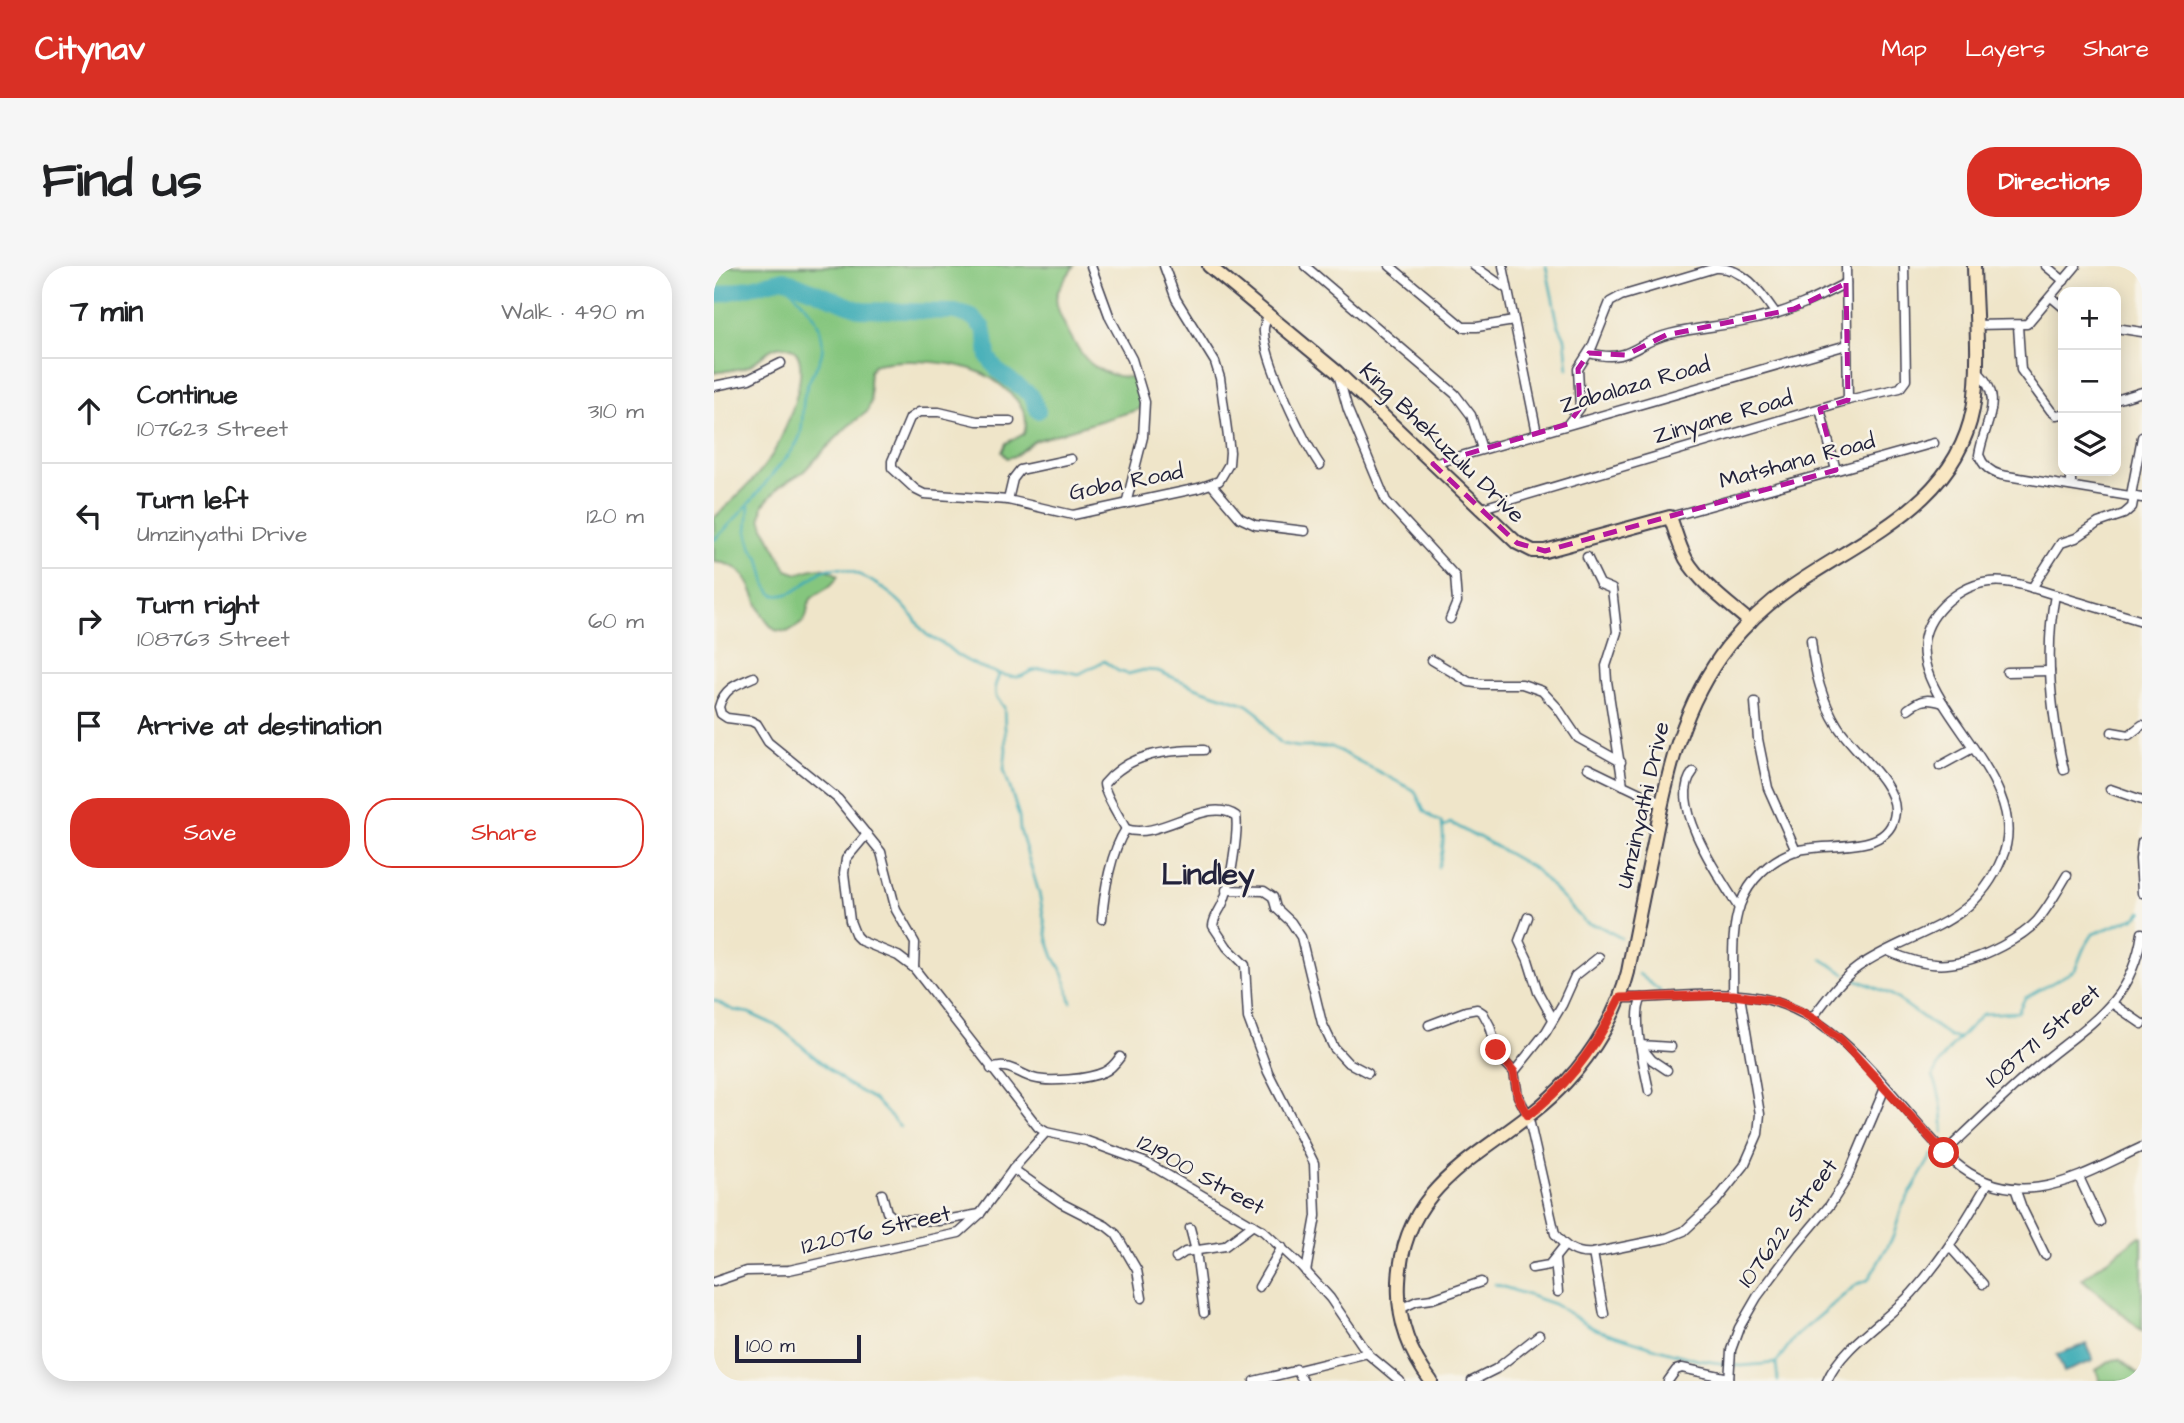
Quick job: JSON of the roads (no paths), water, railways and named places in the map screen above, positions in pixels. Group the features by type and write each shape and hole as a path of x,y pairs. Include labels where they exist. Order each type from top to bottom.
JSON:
{"street":[{"path":"1091,266 1110,318 1132,359 1145,402 1143,436 1126,504"},
{"name":"Goba Road","path":"1010,421 977,421 939,412 919,412 910,418 891,461 893,470 921,493 1008,500 1073,515 1212,485 1225,473 1230,456 1220,378 1215,362 1176,299 1164,266"},
{"name":"King Bhekuzulu Drive","path":"1209,266 1337,372 1517,544 1538,551 1670,517"},
{"path":"1305,266 1455,394 1471,415 1482,449"},
{"path":"1390,266 1463,327 1514,321"},
{"path":"1475,266 1507,289"},
{"path":"1503,266 1537,433"},
{"path":"1846,266 1848,400"},
{"name":"Zinyane Road","path":"1479,509 1848,400 1900,388 1905,383 1904,266"},
{"name":"Umzinyathi Drive","path":"1431,1381 1411,1348 1400,1309 1399,1272 1402,1253 1419,1212 1454,1170 1528,1115 1566,1082 1596,1042 1620,998 1628,972 1661,803 1676,742 1692,704 1717,661 1750,622 1787,590 1898,519 1933,490 1951,466 1968,430 1973,407 1976,370 1974,266"},
{"path":"2046,266 2064,281"},
{"path":"1975,325 2018,326 2029,323 2076,266"},
{"path":"1568,424 1580,408 1578,369 1589,353 1610,302 1624,295 1728,267 1740,272 1756,285 1776,314"},
{"path":"1589,353 1601,356 1626,355 1666,335 1776,314 1802,306 1846,283"},
{"path":"2051,297 2058,303"},
{"path":"1268,316 1264,333 1276,376 1308,448 1320,465"},
{"path":"2018,326 2022,374 2051,411 2058,415"},
{"path":"2121,329 2142,332"},
{"name":"Zabalaza Road","path":"1433,464 1847,345"},
{"path":"714,386 749,379 781,363"},
{"path":"1976,370 1989,384 1992,401 1991,420 1980,452 1990,471 2135,497"},
{"path":"1337,372 1348,410 1386,501 1455,576 1457,602 1450,619"},
{"path":"2121,398 2142,392"},
{"path":"1820,409 1836,470"},
{"path":"2032,588 2061,543 2076,538 2098,523 2124,514 2132,508 2142,437"},
{"name":"Matshana Road","path":"1670,517 1934,443"},
{"path":"1008,500 1013,479 1020,470 1071,458"},
{"path":"2071,476 2071,486"},
{"path":"1212,485 1240,518 1255,525 1305,531"},
{"path":"1670,517 1683,551 1693,568 1711,588 1750,622"},
{"path":"1587,557 1600,584 1612,589 1615,607 1617,632 1606,666 1623,785"},
{"path":"1812,1018 1852,971 1947,923 1965,910 1986,886 2003,858 2008,833 2006,807 2000,790 1929,677 1924,653 1926,636 1935,615 1951,599 1979,583 1999,581 2032,588 2142,621"},
{"path":"2055,595 2052,611 2051,707 2064,770"},
{"path":"1429,1025 1466,1010 1479,1010 1490,1026 1498,1055 1514,1072 1518,1097 1528,1115 1552,1226 1565,1245 1581,1253 1593,1253 1667,1238 1684,1231 1710,1208 1744,1167 1758,1134 1760,1114 1736,995 1734,934 1739,908 1746,892 1771,864 1796,851 1874,841 1888,830 1895,813 1890,789 1843,735 1831,715 1815,670 1811,640"},
{"path":"1432,660 1469,682 1522,684 1542,691 1557,707 1578,738 1621,762"},
{"path":"2007,671 2050,671"},
{"path":"754,677 725,692 719,704 721,714 727,718 754,722 768,742 838,799 883,854 896,910 915,943 914,968"},
{"path":"1908,709 1917,701 1927,698 1944,704"},
{"path":"1755,702 1758,739 1768,788 1796,851"},
{"path":"2112,732 2129,735 2142,725"},
{"path":"1940,766 1973,748"},
{"path":"1126,829 1104,791 1104,784 1109,778 1128,763 1147,755 1204,750"},
{"path":"1588,768 1661,803"},
{"path":"1693,772 1687,786 1691,824 1739,908"},
{"path":"2110,789 2142,800"},
{"path":"1126,829 1148,831 1201,814 1225,811 1232,813 1237,820 1225,899 1214,917 1213,926 1227,947 1244,964 1248,1017 1268,1072 1314,1163 1316,1216 1306,1272"},
{"path":"1102,919 1115,853 1126,829"},
{"path":"867,834 846,859 844,873 850,921 856,936 875,948 891,952 914,968 991,1069 1038,1127 1046,1132"},
{"path":"2142,842 2142,893"},
{"path":"1888,951 1906,959 1930,964 1953,964 1982,957 2012,941 2029,928 2053,899 2067,875"},
{"path":"1226,890 1264,891 1273,897 1276,908 1301,937 1322,1023 1334,1048 1347,1062 1368,1073"},
{"path":"1528,917 1519,941 1538,992 1553,1019"},
{"name":"108771 Street","path":"1944,1153 2033,1070 2095,1021 2113,1003 2130,974 2142,933"},
{"path":"1514,1072 1553,1019 1576,975 1599,957"},
{"path":"1620,998 1736,995 1772,1000 1812,1018 1841,1040 1944,1153 1966,1172 1988,1183 2015,1188 2043,1188 2079,1177 2142,1147"},
{"path":"1642,998 1638,1005 1640,1045 1649,1091"},
{"path":"2113,1003 2142,1024"},
{"path":"1640,1045 1671,1047"},
{"path":"1640,1045 1652,1060 1667,1070"},
{"path":"991,1069 1004,1066 1033,1078 1043,1079 1087,1077 1111,1069 1120,1057"},
{"name":"107622 Street","path":"1729,1376 1731,1350 1739,1328 1757,1297 1830,1205 1850,1173 1885,1088"},
{"name":"121900 Street","path":"1046,1132 1087,1141 1147,1163 1253,1225 1282,1247 1331,1298 1368,1353 1400,1381"},
{"name":"122076 Street","path":"714,1282 746,1271 799,1268 955,1235 967,1228 980,1214 1013,1169 1046,1132"},
{"path":"1013,1169 1061,1203 1116,1234 1137,1270 1142,1298"},
{"path":"2079,1177 2101,1222"},
{"path":"1827,1381 1842,1358 1899,1306 1950,1247 1988,1183"},
{"path":"2015,1188 2045,1255"},
{"path":"883,1194 887,1212 895,1219 935,1221 980,1214"},
{"path":"1177,1258 1185,1252 1225,1245 1253,1225"},
{"path":"1191,1228 1204,1313"},
{"path":"1532,1268 1549,1265 1565,1245"},
{"path":"1259,1287 1282,1247"},
{"path":"1950,1247 1983,1284"},
{"path":"1593,1253 1604,1314"},
{"path":"1556,1259 1558,1292"},
{"path":"1400,1309 1417,1301 1432,1299 1481,1282"},
{"path":"1472,1381 1496,1369 1539,1335"},
{"path":"1254,1381 1368,1353"},
{"path":"1668,1381 1676,1370 1682,1368 1729,1376"},
{"path":"1296,1369 1303,1381"}],"water":[{"path":"2087,1344 2093,1361 2064,1372 2057,1354"}],"waterway":[{"path":"1546,266 1558,324 1565,338 1568,369"},
{"path":"714,540 753,499 800,436 804,398 819,362 822,338 813,314 784,279"},
{"path":"714,296 784,279 861,310 955,312 972,317 983,328 988,357 998,371 1031,395 1038,411"},
{"path":"749,506 747,531 752,549 760,559 767,587 774,595 793,592 824,570 844,569 862,576 889,593 904,606 928,636 963,659 995,672 1017,677 1049,669 1079,674 1104,661 1118,671 1128,674 1144,670 1158,671 1200,689 1246,704 1259,714 1269,731 1282,744 1332,747 1415,791 1424,811 1441,822 1443,845 1438,867"},
{"path":"999,675 995,686 996,697 1004,707 1004,769 1039,893 1048,940 1064,975 1071,1002"},
{"path":"1444,827 1450,823 1454,824 1535,869 1586,923 1599,926 1621,938"},
{"path":"1943,1132 1941,1103 1933,1076 1955,1043 1982,1014 2018,1012 2025,998 2075,970 2093,934 2136,917 2142,912"},
{"path":"1822,959 1845,974"},
{"path":"1639,974 1660,991"},
{"path":"1851,977 1892,995 1950,1037 1960,1038"},
{"path":"714,1000 779,1027 846,1083 875,1100 900,1127"},
{"path":"1778,1381 1776,1363 1795,1337 1857,1284 1868,1280 1893,1237 1902,1207 1932,1155"},
{"path":"1495,1284 1554,1304 1595,1329 1665,1351 1698,1360 1741,1366 1776,1363"}],"district":[{"name":"Lindley","path":"1208,875"}]}
